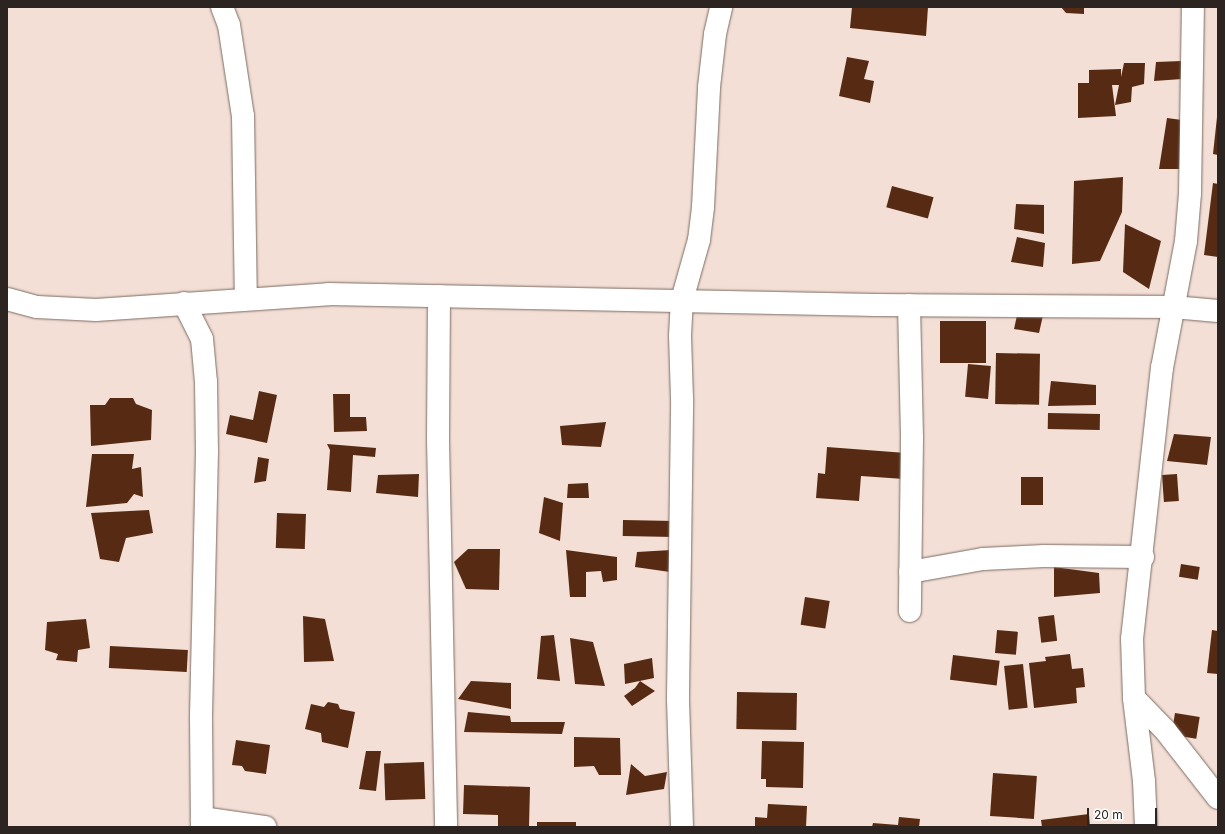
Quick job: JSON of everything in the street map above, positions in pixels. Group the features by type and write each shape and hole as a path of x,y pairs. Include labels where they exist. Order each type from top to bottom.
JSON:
{"street":[{"path":"222,7 229,25 243,116 246,300"},
{"path":"682,827 678,697 682,399 680,336 682,300 699,240 703,207 709,87 715,34 721,7"},
{"path":"1146,827 1144,781 1134,698 1132,639 1162,368 1186,241 1190,193 1193,7"},
{"path":"7,299 37,306 96,310 328,294 909,305 1173,307 1218,311"},
{"path":"439,296 438,440 446,827"},
{"path":"184,304 202,340 206,382 207,451 201,718 202,823 265,827"},
{"path":"909,305 912,438 910,611"},
{"path":"910,572 983,559 1044,556 1142,557"},
{"path":"1134,698 1165,730 1218,798"}],"building":[{"path":"852,7 928,7 926,36 850,28"},
{"path":"1061,7 1084,7 1084,14 1066,13"},
{"path":"847,57 869,61 864,79 874,81 870,103 839,96"},
{"path":"1181,61 1182,79 1154,81 1156,62"},
{"path":"1124,63 1145,63 1144,84 1132,87 1131,102 1115,105 1119,85 1112,85 1116,116 1078,118 1078,83 1089,83 1089,70 1121,69 1121,77"},
{"path":"1218,117 1218,155 1213,154"},
{"path":"1167,118 1182,120 1180,169 1159,169"},
{"path":"1123,177 1122,212 1100,261 1072,264 1074,181"},
{"path":"1213,183 1218,184 1218,257 1204,255"},
{"path":"892,186 934,197 928,218 886,207"},
{"path":"1016,204 1044,205 1044,234 1014,229"},
{"path":"1125,224 1161,241 1149,289 1123,272"},
{"path":"1017,237 1045,243 1043,267 1011,262"},
{"path":"1018,311 1044,311 1039,333 1014,329"},
{"path":"940,321 986,321 986,363 940,363"},
{"path":"996,353 1040,354 1039,405 995,404"},
{"path":"968,364 991,366 988,399 965,397"},
{"path":"1051,381 1096,385 1096,405 1048,406"},
{"path":"259,391 277,395 267,443 226,434 230,415 253,420"},
{"path":"333,394 350,394 350,417 366,417 367,431 334,432"},
{"path":"110,398 133,398 136,404 152,410 151,440 91,446 90,405 105,405"},
{"path":"1048,413 1100,414 1100,430 1048,429"},
{"path":"606,422 601,447 562,445 560,426"},
{"path":"1174,434 1211,437 1207,465 1167,461"},
{"path":"327,444 376,448 375,457 353,455 351,492 327,490 330,450"},
{"path":"827,447 906,453 904,479 861,476 859,501 816,498 818,473 825,474"},
{"path":"92,454 134,454 132,469 141,467 143,497 134,494 127,503 86,507"},
{"path":"258,457 269,459 266,481 254,483"},
{"path":"419,474 418,497 376,493 378,475"},
{"path":"1177,474 1179,501 1164,502 1162,475"},
{"path":"1021,477 1043,477 1043,505 1021,505"},
{"path":"588,483 589,498 567,498 568,484"},
{"path":"544,497 563,503 560,541 539,533"},
{"path":"149,510 153,533 126,538 119,562 100,559 91,513"},
{"path":"277,513 306,514 305,549 276,548"},
{"path":"623,520 674,521 674,537 623,536"},
{"path":"468,549 500,549 499,590 466,589 454,562"},
{"path":"566,550 617,557 617,580 603,582 601,571 586,572 586,597 570,597"},
{"path":"671,550 670,572 635,567 637,552"},
{"path":"1181,564 1200,567 1198,580 1179,577"},
{"path":"1054,567 1099,573 1100,593 1054,597"},
{"path":"805,597 830,601 825,629 801,625"},
{"path":"1054,615 1057,641 1041,643 1038,617"},
{"path":"303,616 325,619 334,661 304,662"},
{"path":"86,619 90,648 78,650 77,662 56,660 58,654 45,650 47,622"},
{"path":"997,630 1018,632 1016,655 995,653"},
{"path":"1212,630 1218,631 1218,674 1207,673"},
{"path":"554,635 560,681 537,679 541,636"},
{"path":"570,638 593,642 605,686 575,684"},
{"path":"110,646 188,650 187,672 109,668"},
{"path":"1070,654 1072,669 1083,668 1085,687 1076,688 1077,703 1034,708 1029,663 1046,661 1045,657"},
{"path":"953,655 1000,661 997,686 950,680"},
{"path":"652,658 654,678 625,684 624,664"},
{"path":"1023,664 1028,708 1009,710 1004,666"},
{"path":"471,681 511,683 511,709 458,699"},
{"path":"640,681 655,691 632,706 624,696 635,688"},
{"path":"737,692 797,693 796,730 736,729"},
{"path":"328,702 338,704 340,709 355,712 348,748 322,742 321,733 305,729 311,704 324,707"},
{"path":"468,712 510,716 511,722 565,722 562,734 464,732"},
{"path":"1175,713 1200,717 1196,739 1172,735"},
{"path":"574,737 620,738 621,775 599,775 594,766 574,767"},
{"path":"236,740 270,745 266,774 245,771 242,766 232,765"},
{"path":"762,741 804,742 803,788 766,787 766,779 761,779"},
{"path":"366,751 381,751 376,791 359,789"},
{"path":"424,762 425,799 385,800 384,763"},
{"path":"631,764 645,776 667,772 664,789 626,795"},
{"path":"993,773 1037,776 1034,819 990,816"},
{"path":"464,785 530,787 529,827 498,827 498,815 463,814"},
{"path":"768,804 807,806 806,827 755,827 755,817 767,818"},
{"path":"1089,814 1090,827 1042,827 1041,820"},
{"path":"899,817 920,819 919,827 872,827 873,823 898,825"},
{"path":"537,822 576,822 576,827 537,827"}]}
